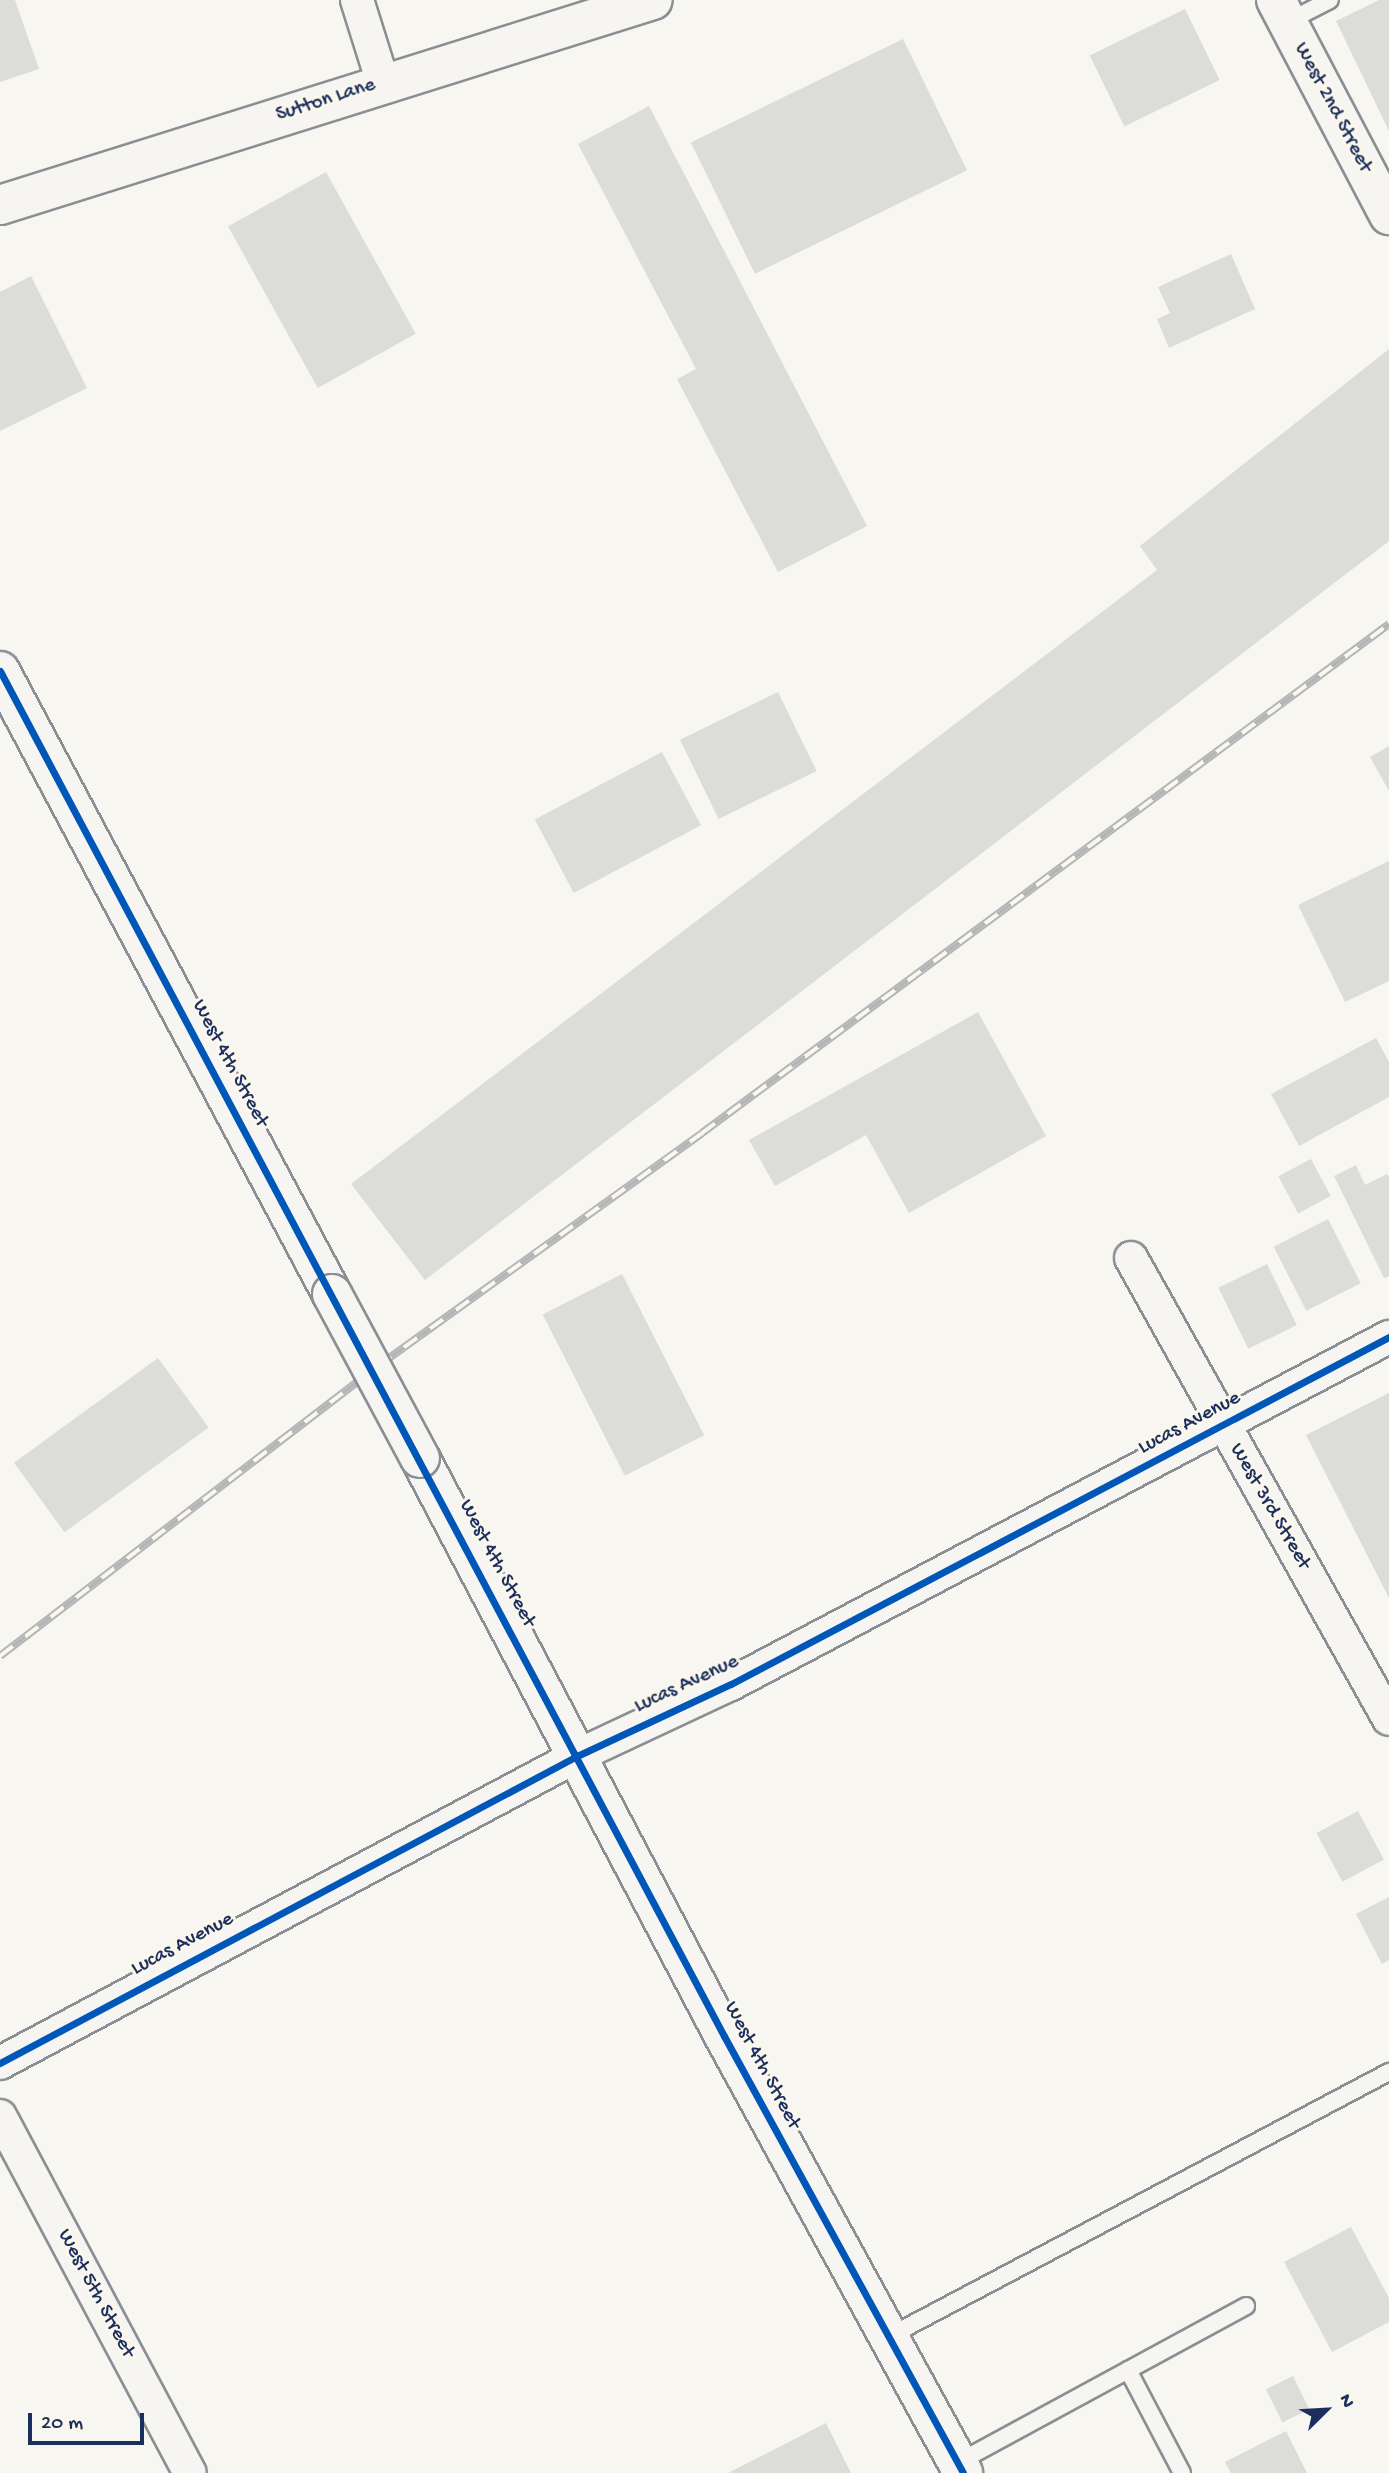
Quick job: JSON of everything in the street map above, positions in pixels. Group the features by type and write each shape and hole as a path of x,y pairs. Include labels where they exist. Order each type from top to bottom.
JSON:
{"main road":[{"name":"Sutton Lane","path":"0,205 653,0"},
{"name":"West 2nd Street","path":"1282,11 1389,215"},
{"name":"West 4th Street","path":"0,671 577,1756 960,2468"}],"street":[{"path":"357,0 383,83"},
{"name":"West 3rd Street","path":"1131,1258 1389,1719"},
{"name":"Lucas Avenue","path":"0,2063 577,1756 731,1684 1389,1337"},
{"name":"West 5th Street","path":"0,2116 183,2471"}],"lane":[{"path":"1282,11 1330,0"},
{"path":"888,2337 1389,2072"},
{"path":"960,2468 1128,2370 1246,2306"},
{"path":"1128,2370 1182,2473"}],"building":[{"path":"0,0 15,0 39,69 0,82"},
{"path":"1379,0 1389,0 1389,131 1336,21"},
{"path":"1185,9 1220,80 1124,126 1090,55"},
{"path":"903,39 967,170 755,274 691,142"},
{"path":"649,106 867,526 778,572 677,379 696,369 578,144"},
{"path":"326,172 416,334 318,388 228,226"},
{"path":"1231,254 1255,309 1169,348 1157,319 1170,313 1158,287"},
{"path":"31,276 87,388 0,431 0,292"},
{"path":"1389,349 1389,541 425,1280 351,1184 1157,570 1140,546"},
{"path":"778,692 817,771 719,819 680,740"},
{"path":"1389,746 1389,791 1370,757"},
{"path":"662,752 701,825 574,893 535,820"},
{"path":"1389,861 1389,981 1345,1002 1298,905"},
{"path":"978,1012 1046,1136 909,1213 866,1135 775,1186 749,1140"},
{"path":"1376,1038 1389,1062 1389,1097 1299,1146 1271,1094"},
{"path":"1311,1159 1331,1196 1298,1213 1278,1176"},
{"path":"1356,1165 1365,1185 1387,1174 1389,1177 1389,1276 1384,1278 1334,1176"},
{"path":"1328,1219 1361,1283 1306,1311 1274,1247"},
{"path":"1267,1264 1297,1325 1248,1349 1218,1288"},
{"path":"622,1274 704,1435 625,1476 543,1314"},
{"path":"158,1358 209,1428 65,1532 14,1463"},
{"path":"1389,1393 1389,1598 1306,1435"},
{"path":"1358,1811 1384,1860 1342,1882 1317,1833"},
{"path":"1389,1897 1389,1960 1382,1964 1356,1914"},
{"path":"1351,2227 1389,2298 1389,2322 1332,2352 1284,2262"},
{"path":"1293,2376 1309,2409 1282,2422 1266,2389"},
{"path":"826,2423 851,2473 728,2473"},
{"path":"1286,2431 1307,2473 1231,2473 1225,2462"}],"railway":[{"path":"0,1656 378,1366 702,1133 1389,624"}],"cycle path":[{"path":"0,671 724,2036 963,2473"},
{"path":"0,2063 577,1756 731,1684 1389,1337"}]}
